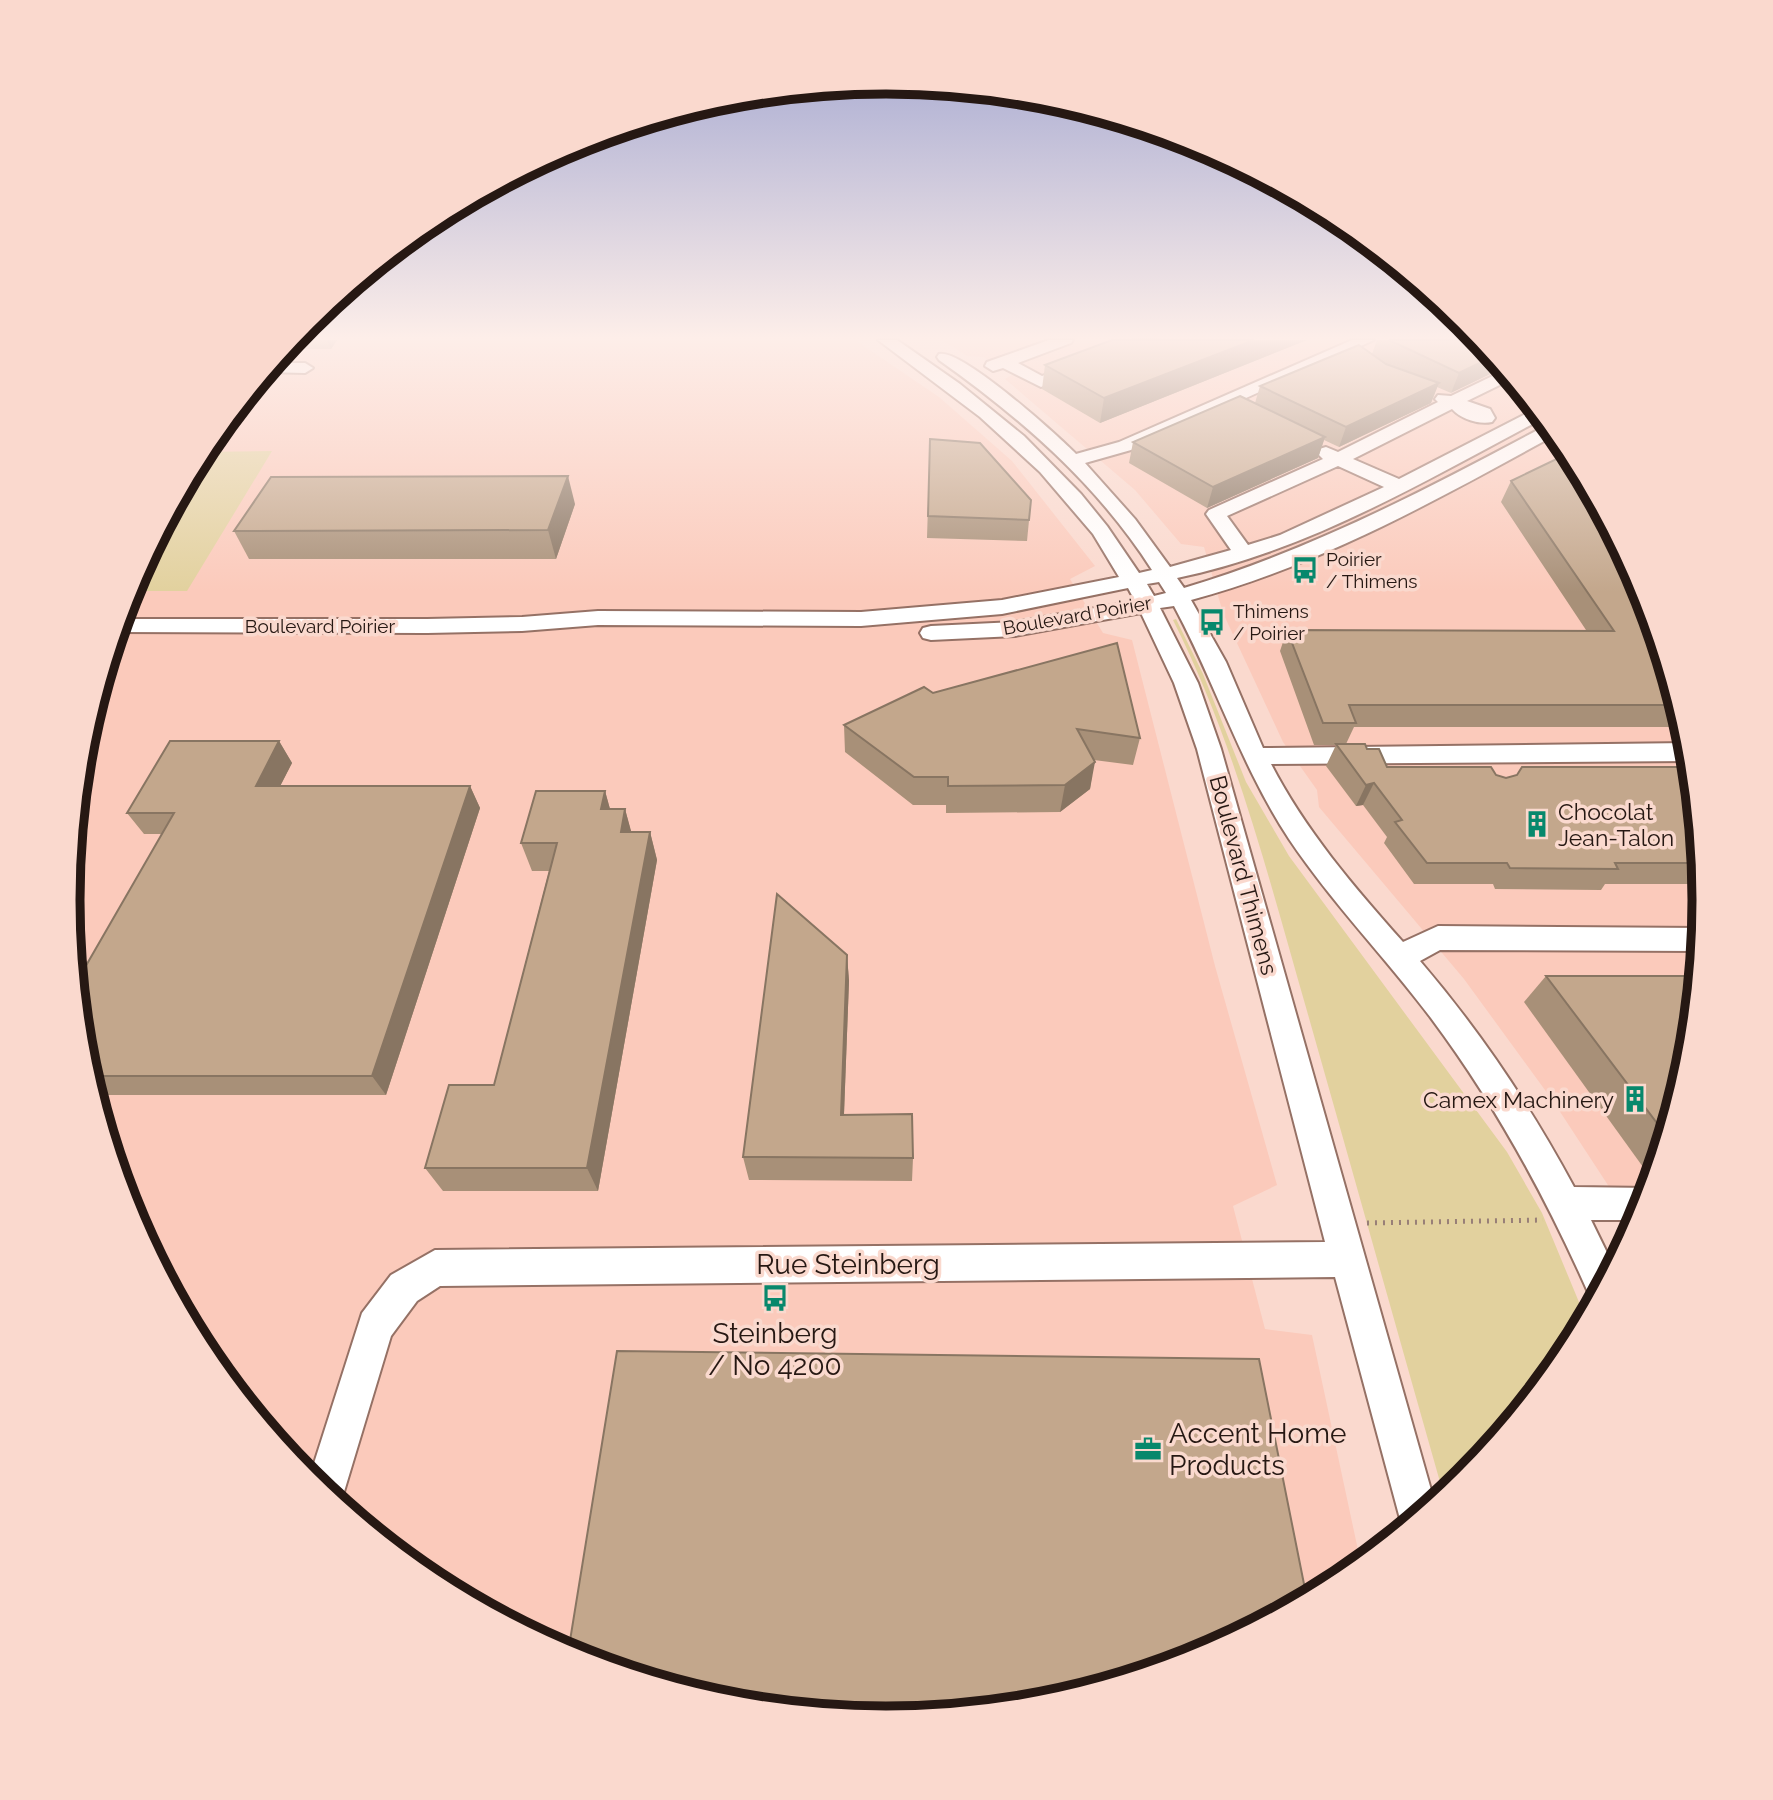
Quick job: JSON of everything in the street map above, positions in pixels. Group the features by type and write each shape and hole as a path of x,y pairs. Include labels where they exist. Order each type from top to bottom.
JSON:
{"street":[{"name":"Boulevard Thimens","path":"1001,424 1058,478 1113,547 1125,565 1124,569 1153,594 1211,654 1275,794 1338,887 1464,1038 1489,1074 1538,1151 1558,1212 1598,1277"},
{"name":"Boulevard Thimens","path":"1033,424 1074,460 1130,524 1165,575 1153,594"},
{"path":"1074,460 1125,446 1175,424"},
{"path":"1246,554 1231,539 1216,514 1414,424"},
{"path":"1500,424 1511,429"},
{"name":"Boulevard Poirier","path":"1153,594 1165,575 1246,554 1334,520 1520,424"},
{"name":"Boulevard Poirier","path":"129,626 522,624 862,634 1030,627 1153,594 1263,569 1342,539 1544,434"},
{"path":"1307,443 1400,487"},
{"name":"Boulevard Thimens","path":"1153,594 1209,749 1416,1508"},
{"path":"1256,757 1297,754 1679,752"},
{"path":"1476,753 1487,777"},
{"path":"1401,960 1418,947 1438,938 1691,939"},
{"path":"1558,1212 1632,1204"},
{"name":"Rue Steinberg","path":"329,1481 374,1326 404,1288 435,1268 1347,1259"}],"path":[{"path":"1359,1223 1558,1212"}],"shaded area":[{"path":"236,424 970,424 1012,461 1095,566 1070,579 1103,633 1132,640 1215,966 1277,1185 1233,1206 1265,1329 1312,1335 1359,1552 1289,1598 1243,1623 1165,1656 608,1656 530,1623 483,1598 396,1539 355,1506 317,1470 247,1391 188,1303 142,1208 123,1159 108,1109 87,1005 80,900 87,795 108,691 123,641 142,592 188,497"},
{"path":"1058,424 1537,424 1557,452 1585,497 1609,544 1650,641 1677,743 1691,847 1691,953 1677,1057 1650,1159 1627,1218 1553,1101 1464,979 1319,807 1317,790 1283,742 1223,613 1204,547 1181,544 1135,490"},
{"path":"272,451 187,591 142,591 188,497 216,452"},
{"path":"1176,619 1203,674 1246,782 1289,856 1507,1152 1542,1213 1582,1308 1526,1391 1441,1484 1249,812 1215,714 1173,620"}],"building":[{"path":"1175,424 1298,424 1325,437 1213,487 1133,442"},
{"path":"930,439 980,443 1031,500 1029,520 928,516"},
{"path":"1560,457 1585,497 1631,592 1650,641 1668,705 1349,705 1356,723 1323,723 1287,630 1614,631 1511,481"},
{"path":"568,476 548,530 234,531 271,477"},
{"path":"1117,643 1140,738 1077,729 1095,762 1065,785 948,786 948,777 914,777 844,725 924,687 933,693"},
{"path":"170,741 279,741 256,786 470,786 372,1076 100,1076 87,1005 84,970 174,813 127,813"},
{"name":"Chocolat Jean-Talon","path":"1336,744 1365,744 1367,749 1379,749 1387,767 1491,767 1496,775 1506,778 1517,775 1522,767 1681,767 1691,863 1615,863 1618,869 1510,868 1507,863 1427,863 1395,822 1402,820 1374,783 1366,785"},
{"path":"536,791 605,791 601,809 625,809 621,832 650,832 587,1168 425,1168 449,1085 494,1085 557,843 521,843"},
{"path":"777,894 847,955 841,1115 912,1114 913,1158 743,1157"},
{"path":"1546,976 1689,976 1677,1057 1660,1127"},
{"path":"617,1351 1259,1359 1305,1588 1243,1623 1195,1645 1095,1679 1044,1691 992,1699 886,1706 781,1699 729,1691 678,1679 570,1641"}],"place":[{"name":"Poirier / Thimens","path":"1305,570"},
{"name":"Thimens / Poirier","path":"1212,622"},
{"name":"Chocolat Jean-Talon","path":"1537,824"},
{"name":"Camex Machinery","path":"1635,1099"},
{"name":"Steinberg / No 4200","path":"775,1298"},
{"name":"Accent Home Products","path":"1148,1449"}]}
